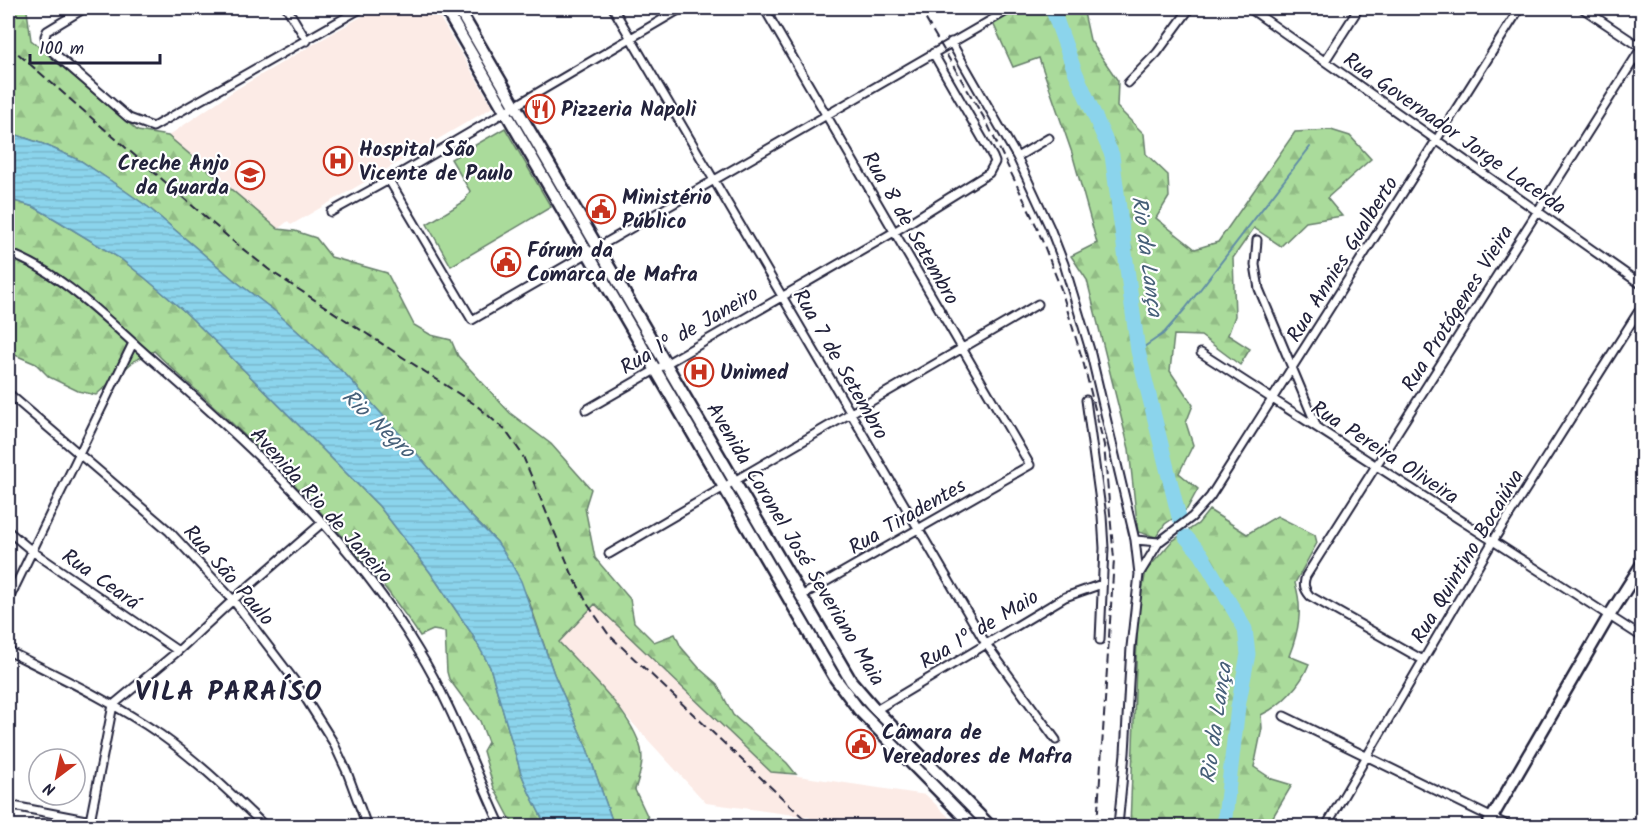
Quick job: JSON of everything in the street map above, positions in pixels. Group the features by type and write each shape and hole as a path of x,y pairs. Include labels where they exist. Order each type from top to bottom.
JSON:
{"main road":[{"name":"Avenida Coronel José Severiano Maia","path":"445,8 511,109"},
{"name":"Avenida Coronel José Severiano Maia","path":"458,8 511,109 660,366 724,487 842,689 859,710 973,826"},
{"name":"Avenida Coronel José Severiano Maia","path":"660,366 734,481 851,681 876,710 990,826"},
{"path":"1490,822 1642,564"}],"street":[{"path":"85,8 51,27 45,36 47,47 89,81 124,114 153,127 362,8"},
{"path":"287,8 307,41"},
{"name":"Rua 7 de Setembro","path":"613,8 986,644 1056,740"},
{"path":"331,212 682,8"},
{"name":"Rua 8 de Setembro","path":"764,8 1030,465"},
{"path":"389,180 472,320 1011,8"},
{"path":"1128,83 1161,48 1190,8"},
{"name":"Rua Governador Jorge Lacerda","path":"1249,8 1642,285"},
{"path":"1325,61 1359,8"},
{"name":"Rua Annies Gualberto","path":"1159,542 1185,523 1210,497 1520,8"},
{"path":"1582,8 1642,47"},
{"path":"951,42 1017,157 1050,228 1074,296 1098,381 1135,540 1139,574 1130,657 1125,753 1118,826"},
{"name":"Rua Protógenes Vieira","path":"1423,660 1317,601 1305,589 1306,576 1642,47"},
{"name":"Rua 1º de Janeiro","path":"585,410 894,232 984,177 993,168 993,157 933,53"},
{"path":"1017,157 1049,138"},
{"path":"1257,240 1255,265 1259,289 1317,428"},
{"name":"Avenida Rio de Janeiro","path":"8,253 21,257 62,282 133,343 244,441 322,523 378,591 422,656 440,690 500,825"},
{"path":"609,554 1038,304"},
{"name":"Rua Quintino Bocaiúva","path":"1326,826 1493,541 1642,306"},
{"path":"8,600 133,343"},
{"name":"Rua Pereira Oliveira","path":"1201,353 1642,637"},
{"name":"Rua São Paulo","path":"8,393 185,547 233,600 294,680 333,742 367,826"},
{"path":"1086,400 1102,516 1104,548 1100,640"},
{"name":"Rua Tiradentes","path":"801,596 1030,465"},
{"path":"90,821 113,705 178,651 322,523"},
{"name":"Rua Ceará","path":"8,531 32,551 178,651"},
{"path":"1135,540 1159,542 1139,574"},
{"name":"Rua 1º de Maio","path":"876,710 1065,597 1102,584"},
{"path":"8,651 113,705 160,735 190,758 266,826"},
{"path":"1284,716 1490,822 1509,826"},
{"path":"8,805 117,826"},
{"path":"489,826 500,825"}],"shaded area":[{"name":"Hospital São Vicente de Paulo","path":"376,8 434,8 493,107 291,225 288,221 278,229 168,136 235,90"},
{"path":"595,604 771,772 926,795 958,826 819,826 809,817 706,803 558,642"}],"green space":[{"path":"8,8 29,8 27,11 31,40 138,131 168,136 278,229 295,231 316,238 331,257 387,273 414,325 431,335 451,340 458,356 510,413 551,444 591,489 585,508 595,558 630,599 634,622 654,642 675,634 681,647 717,684 733,715 787,763 796,774 771,772 595,604 559,642 618,706 628,720 641,749 641,765 635,790 652,826 614,826 586,746 554,674 528,598 497,542 469,514 347,376 276,312 234,280 148,207 111,181 81,161 8,132"},
{"path":"1020,8 1083,8 1090,40 1118,81 1117,107 1144,134 1146,154 1168,175 1169,197 1156,218 1195,249 1218,242 1295,132 1331,130 1350,136 1371,159 1327,198 1342,216 1306,222 1281,246 1254,228 1233,258 1235,316 1228,335 1250,349 1240,365 1201,336 1174,335 1170,371 1193,405 1186,423 1193,445 1179,473 1198,489 1187,509 1165,524 1156,537 1138,532 1129,449 1087,280 1071,256 1097,243 1072,153 1039,58 1013,67 993,23"},
{"path":"505,128 551,207 451,266 427,224 465,201 470,191 451,159"},
{"path":"8,199 34,207 55,219 121,259 145,278 184,311 379,506 430,572 472,634 490,667 521,773 546,826 514,826 494,788 483,751 488,742 480,721 449,679 445,632 433,630 420,636 379,580 312,502 228,419 154,351 134,361 96,395 78,391 49,377 36,364 8,352"},
{"path":"1209,510 1247,534 1277,516 1315,535 1317,543 1295,583 1299,602 1299,620 1289,656 1309,664 1301,680 1290,694 1261,715 1262,728 1254,767 1272,779 1292,785 1271,820 1281,826 1130,826 1138,612 1146,571 1172,541 1198,524"}],"water":[{"name":"Rio Negro","path":"8,132 81,161 111,181 148,207 234,280 276,312 347,376 469,514 497,542 521,581 554,674 586,746 614,826 546,826 521,773 490,667 472,634 430,572 379,506 184,311 145,278 121,259 55,219 34,207 8,199"}],"waterway":[{"name":"Rio da Lança","path":"1052,8 1074,69 1112,155 1138,351 1179,517"},
{"path":"1138,351 1163,334 1185,309 1310,147"},
{"name":"Rio da Lança","path":"1186,537 1201,554 1245,629 1248,654 1238,707 1224,826"}],"railway":[{"path":"919,8 987,123 1036,225 1061,289 1084,365 1104,445 1114,559 1097,826"},
{"path":"8,45 234,242 272,272 476,405 505,430 522,454 572,574 588,605 609,635 812,826"}],"place":[{"name":"Pizzeria Napoli","path":"540,109"},
{"name":"Hospital São Vicente de Paulo","path":"338,161"},
{"name":"Creche Anjo da Guarda","path":"250,175"},
{"name":"Ministério Público","path":"601,209"},
{"name":"Fórum da Comarca de Mafra","path":"506,262"},
{"name":"Unimed","path":"699,372"},
{"name":"Câmara de Vereadores de Mafra","path":"861,744"}],"district":[{"name":"VILA PARAÍSO","path":"229,691"}]}
